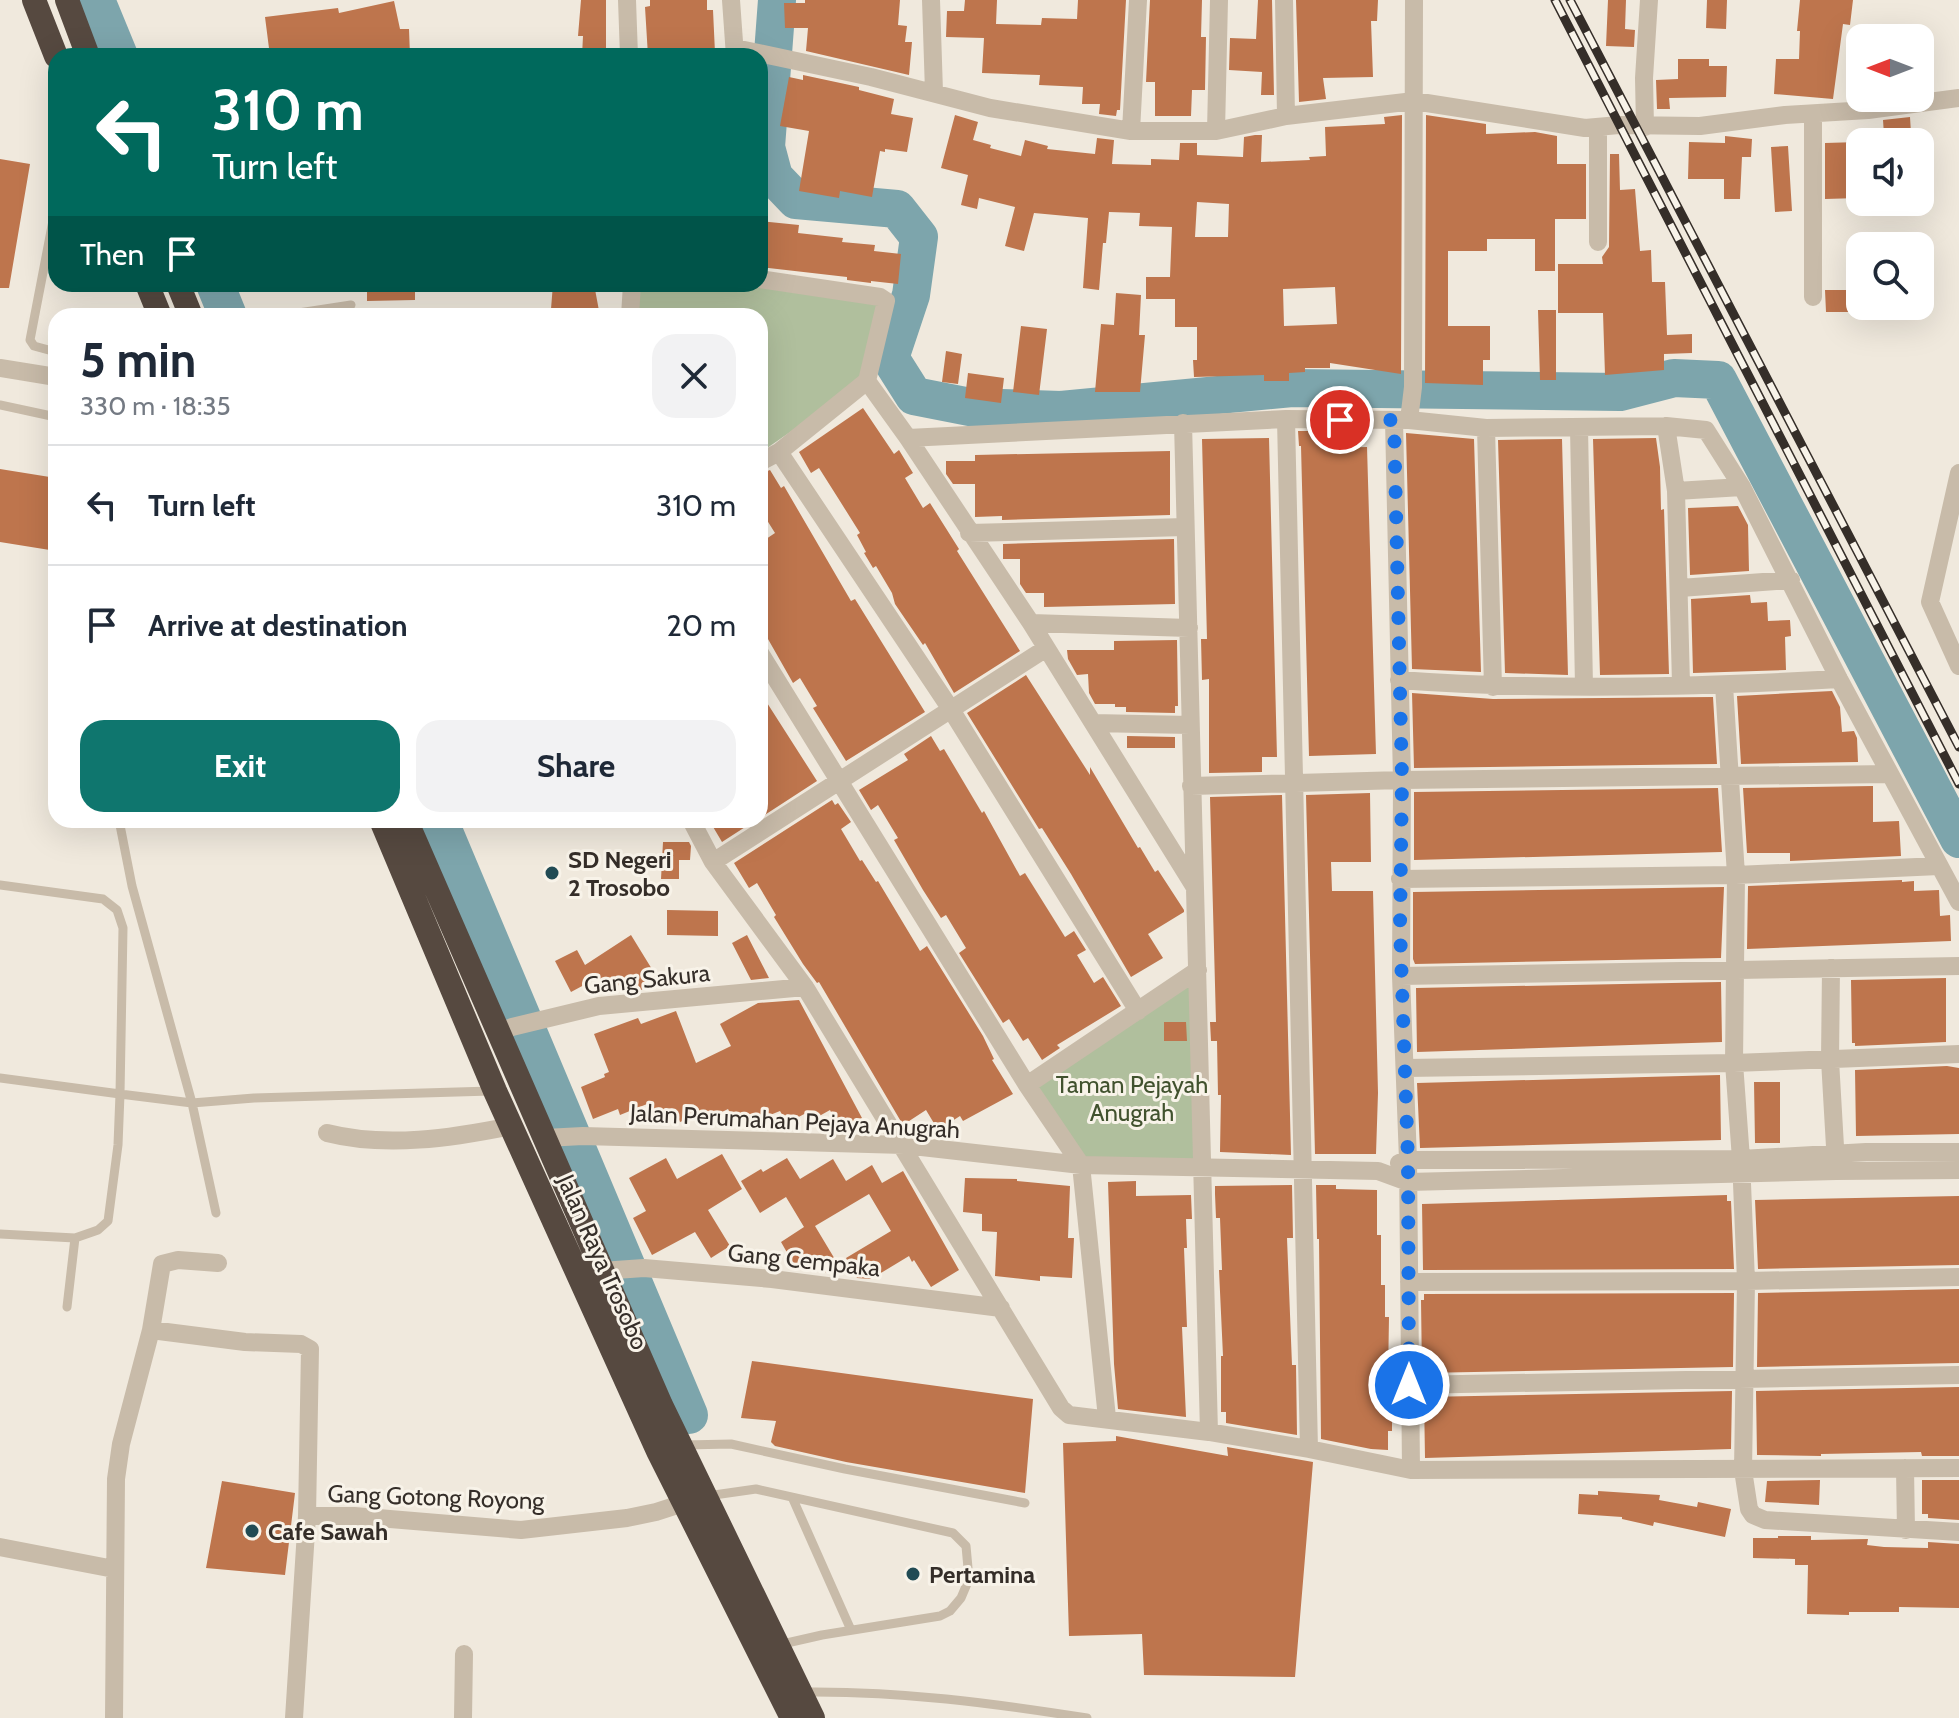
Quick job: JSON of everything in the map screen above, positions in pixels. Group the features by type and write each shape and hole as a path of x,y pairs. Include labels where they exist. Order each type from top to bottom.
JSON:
{"highway":[{"path":"34,0 53,48"},
{"path":"67,0 85,48"},
{"name":"Jalan Raya Trosobo","path":"384,828 511,1126 680,1447"},
{"name":"Jalan Raya Trosobo","path":"410,828 552,1137 680,1447 778,1645 790,1693 792,1718"},
{"name":"Jalan Raya Trosobo","path":"790,1693 813,1718"}],"street":[{"path":"627,0 629,48"},
{"path":"731,0 738,48"},
{"path":"931,0 934,92"},
{"path":"1131,131 1138,0"},
{"path":"1216,131 1219,0"},
{"path":"1284,0 1286,116"},
{"path":"1411,1470 1408,1160 1401,976 1399,680 1414,0"},
{"path":"1645,127 1644,78 1649,0"},
{"path":"768,57 934,92 990,108 1131,131 1216,131 1286,116 1414,101 1598,128 1700,126 1959,98"},
{"path":"1813,114 1813,297"},
{"path":"1598,128 1598,242"},
{"path":"768,280 884,299 886,303 867,381 768,458"},
{"path":"0,368 48,376"},
{"path":"867,381 1031,623 1195,888"},
{"path":"908,438 1286,419 1406,407 1486,428 1666,426 1706,430 1742,487 1839,679 1959,902"},
{"path":"1286,419 1309,1449"},
{"path":"1183,423 1209,1432"},
{"path":"1666,426 1676,491 1681,684"},
{"path":"1486,428 1493,687"},
{"path":"1579,428 1584,686"},
{"path":"779,452 950,708 1138,1011"},
{"path":"1959,473 1930,602 1959,666"},
{"path":"1676,491 1742,487"},
{"path":"969,533 1185,527"},
{"path":"1680,588 1791,580"},
{"path":"1031,623 1189,628"},
{"path":"768,826 1045,649"},
{"path":"768,666 1027,1085 1081,1165 1107,1418"},
{"path":"1399,680 1493,687 1724,685 1839,679"},
{"path":"1724,685 1736,875 1734,1063 1746,1281 1743,1470 1747,1502 1753,1515 1759,1518 1959,1532"},
{"path":"1093,723 1190,725"},
{"path":"1191,786 1890,774"},
{"path":"695,828 713,862 805,987 904,1145 1061,1408 1069,1415 1209,1432 1411,1470 1959,1468"},
{"path":"713,862 765,828"},
{"path":"1400,879 1736,875 1939,866"},
{"path":"1401,976 1959,966"},
{"path":"1831,968 1830,1060 1836,1163"},
{"path":"1027,1085 1198,970"},
{"name":"Gang Sakura","path":"505,1030 599,1006 805,987"},
{"path":"1405,1068 1734,1063 1959,1054"},
{"path":"327,1133 353,1139 455,1137 511,1126"},
{"name":"Jalan Perumahan Pejaya Anugrah","path":"552,1137 904,1145 1081,1165 1378,1171 1408,1182"},
{"path":"1408,1182 1565,1168 1865,1162 1959,1152"},
{"name":"Jalan Perumahan Pejaya Anugrah","path":"1378,1171 1408,1160 1565,1168"},
{"path":"1865,1162 1959,1170"},
{"path":"114,1718 116,1479 151,1330 162,1264 178,1260 218,1263"},
{"name":"Gang Cempaka","path":"606,1270 641,1268 772,1279 1001,1308"},
{"path":"1409,1282 1959,1277"},
{"path":"151,1330 245,1342 301,1344 310,1349 307,1516 294,1718"},
{"path":"1409,1385 1959,1375"},
{"path":"1905,1468 1906,1530"},
{"name":"Gang Gotong Royong","path":"307,1516 354,1516 521,1530 627,1518 704,1498"},
{"path":"0,1547 114,1569"},
{"path":"463,1718 464,1654"}],"lane":[{"path":"48,247 30,340 34,346 48,350"},
{"path":"331,308 351,305"},
{"path":"0,405 48,415"},
{"path":"121,828 132,886 192,1103 216,1213"},
{"path":"0,885 103,899 117,910 123,928 120,1094 108,1221 98,1230 75,1238 0,1234"},
{"path":"0,1078 192,1103 254,1098 495,1091"},
{"path":"67,1307 75,1238"},
{"path":"680,1447 721,1444 1025,1503"},
{"path":"704,1498 756,1489 953,1533 966,1546 969,1564 966,1590 950,1611 940,1616 778,1645"},
{"path":"792,1497 851,1630"},
{"path":"790,1693 853,1691 964,1699 1087,1718"}],"green space":[{"path":"768,285 885,302 864,381 768,447 768,308 632,308 634,292 768,292"},
{"name":"Taman Pejayah Anugrah","path":"1198,970 1202,1166 1081,1165 1027,1085"}],"building":[{"path":"581,0 606,0 606,48 582,48 583,36 578,36"},
{"path":"650,0 707,0 707,10 713,10 715,48 648,48 645,7 650,6"},
{"path":"805,0 900,0 898,25 907,26 905,42 912,42 909,75 806,51 808,28 785,28 784,3 805,3"},
{"path":"965,0 997,0 996,24 1041,25 1042,18 1077,19 1078,0 1126,0 1120,110 1117,110 1116,116 1099,114 1100,104 1082,104 1083,87 1039,85 1040,75 982,73 984,38 946,37 947,11 964,11"},
{"path":"1150,0 1202,0 1201,37 1206,37 1205,90 1192,90 1191,116 1155,116 1155,82 1146,82"},
{"path":"1258,0 1272,0 1274,95 1261,95 1262,72 1229,70 1230,38 1256,39"},
{"path":"1296,0 1378,0 1377,21 1371,21 1373,77 1323,78 1326,99 1299,102"},
{"path":"1608,0 1626,0 1625,29 1635,30 1634,47 1606,46"},
{"path":"1707,0 1727,0 1726,29 1706,28"},
{"path":"1800,0 1853,0 1850,24 1843,24 1833,99 1774,94 1776,59 1799,59 1800,31 1797,31"},
{"path":"394,1 400,29 409,29 410,48 269,48 265,17 338,8 339,13"},
{"path":"1678,59 1709,59 1709,66 1727,66 1726,97 1669,98 1670,109 1657,109 1656,80 1678,79"},
{"path":"803,75 859,87 859,90 894,99 891,114 913,118 907,152 880,151 872,197 840,191 839,198 799,191 809,131 780,126 789,77 803,80"},
{"path":"955,115 978,122 973,140 1021,156 1025,140 1048,146 1047,149 1095,154 1097,138 1114,140 1112,164 1151,165 1151,159 1179,160 1180,143 1197,143 1197,155 1243,157 1244,137 1255,135 1262,135 1261,162 1310,160 1309,157 1326,156 1325,127 1385,124 1384,117 1402,115 1401,374 1330,363 1330,368 1305,368 1305,372 1289,373 1289,381 1264,381 1264,375 1194,377 1197,327 1175,327 1175,299 1146,299 1146,277 1170,277 1172,227 1139,226 1140,213 1109,212 1099,290 1083,288 1088,218 1034,213 1024,251 1005,246 1015,207 979,198 977,209 961,205 968,175 941,168","holes":["1197,202 1229,204 1228,237 1195,237","1335,287 1337,324 1284,326 1283,289"]},
{"path":"1426,115 1486,124 1486,134 1535,132 1557,136 1557,164 1586,164 1586,219 1555,219 1555,271 1535,271 1535,239 1487,239 1487,251 1448,251 1448,326 1490,326 1490,360 1483,360 1483,385 1425,383"},
{"path":"1910,117 1911,128 1884,128 1883,120"},
{"path":"1725,136 1752,139 1751,157 1742,157 1740,199 1724,199 1724,179 1688,179 1689,142 1725,143"},
{"path":"1846,142 1846,198 1825,199 1825,143"},
{"path":"1788,146 1792,211 1775,212 1771,147"},
{"path":"1610,154 1619,154 1620,190 1635,189 1640,251 1651,250 1652,282 1665,282 1667,335 1692,334 1692,353 1664,354 1664,370 1605,375 1603,313 1558,313 1558,264 1603,264 1602,257 1609,247"},
{"path":"0,159 30,164 9,288 0,288"},
{"path":"768,222 799,225 798,233 843,238 842,242 875,245 874,251 901,254 898,284 847,280 847,277 768,268"},
{"path":"1825,290 1846,290 1846,312 1826,312"},
{"path":"367,292 415,292 415,300 367,301"},
{"path":"552,292 596,292 598,308 551,308"},
{"path":"1116,293 1141,295 1139,335 1145,335 1140,392 1095,392 1101,324 1114,325"},
{"path":"1538,310 1556,310 1556,380 1540,380"},
{"path":"1021,326 1047,329 1039,395 1013,392"},
{"path":"946,351 962,354 958,384 942,382"},
{"path":"968,373 1004,378 1001,403 965,398"},
{"path":"863,408 894,454 899,450 913,473 905,478 923,508 930,503 1020,651 954,693 925,643 923,645 895,604 876,566 873,568 864,553 857,535 860,533 819,468 811,473 799,452"},
{"path":"1298,431 1334,431 1334,448 1367,447 1376,754 1309,756 1301,446"},
{"path":"1406,433 1474,439 1481,672 1412,669"},
{"path":"1269,438 1277,757 1262,757 1262,772 1209,773 1209,679 1202,680 1201,639 1207,639 1202,439"},
{"path":"1656,438 1661,510 1664,509 1669,674 1600,675 1593,439"},
{"path":"1562,439 1568,675 1505,673 1498,440"},
{"path":"1170,451 1170,515 1002,520 1002,516 975,517 975,484 953,484 946,474 946,461 975,461 975,455"},
{"path":"0,469 48,477 48,550 0,542"},
{"path":"768,471 781,488 784,486 851,601 855,599 925,712 846,761 813,708 817,706 800,678 793,683 768,639 768,538 775,533 768,522"},
{"path":"1738,506 1748,525 1749,571 1690,575 1688,508"},
{"path":"1174,539 1175,604 1044,607 1044,593 1026,593 1020,584 1020,559 1003,559 1003,544"},
{"path":"1750,595 1751,603 1767,602 1768,621 1790,620 1791,636 1785,637 1786,670 1693,673 1691,599"},
{"path":"1177,640 1178,706 1175,706 1175,713 1126,712 1126,707 1115,707 1115,704 1095,704 1089,693 1088,674 1077,675 1068,659 1067,650 1114,650 1114,641"},
{"path":"1026,675 1090,775 1090,767 1138,848 1155,872 1158,870 1184,910 1148,934 1163,958 1131,977 1071,874 1042,828 1039,829 967,713"},
{"path":"1832,691 1840,707 1842,732 1854,731 1857,738 1858,762 1741,764 1737,696"},
{"path":"1412,693 1493,699 1713,697 1717,764 1414,768"},
{"path":"768,704 817,781 768,813"},
{"path":"931,736 940,751 944,749 982,813 984,811 1020,876 1025,873 1065,937 1074,931 1086,950 1077,955 1094,983 1103,977 1121,1006 1057,1045 1060,1048 1042,1060 1028,1038 1023,1041 1009,1019 1003,1023 959,953 966,948 946,915 941,918 923,890 878,805 871,810 859,790 908,760 904,754"},
{"path":"1127,736 1175,737 1175,748 1127,748"},
{"path":"1873,786 1873,822 1899,821 1901,856 1790,861 1790,853 1747,853 1743,788"},
{"path":"1718,788 1722,852 1414,860 1414,792"},
{"path":"1370,793 1371,862 1331,862 1332,891 1373,891 1378,1093 1376,1154 1315,1154 1306,795"},
{"path":"1282,795 1291,1155 1220,1152 1221,1095 1218,1095 1217,1041 1211,1041 1210,1022 1216,1022 1210,797"},
{"path":"832,800 835,805 838,803 851,822 841,829 860,861 878,881 920,951 927,946 983,1036 992,1060 1013,1094 963,1121 960,1116 938,1130 926,1110 903,1125 819,982 803,964 774,917 776,915 757,883 749,888 734,863"},
{"path":"714,828 744,828 722,842"},
{"path":"663,842 689,842 691,846 690,860 679,860 679,879 661,879"},
{"path":"1914,881 1914,891 1939,890 1940,916 1950,915 1951,941 1747,949 1748,886"},
{"path":"1724,887 1721,958 1415,964 1413,959 1413,892"},
{"path":"667,910 718,911 718,936 667,935"},
{"path":"631,935 658,979 641,990 633,976 608,992 599,977 571,992 555,961 577,950 585,965"},
{"path":"747,935 769,978 751,980 732,943"},
{"path":"1946,978 1946,1042 1855,1046 1852,1043 1851,980"},
{"path":"1721,982 1722,1042 1417,1052 1416,988"},
{"path":"799,1000 862,1118 840,1130 830,1110 814,1119 810,1111 787,1123 780,1111 738,1128 728,1109 706,1120 703,1113 680,1122 676,1111 653,1120 647,1104 620,1115 618,1109 593,1119 581,1087 605,1077 604,1074 609,1072 594,1034 638,1018 641,1024 676,1011 696,1063 731,1046 720,1024 758,1003"},
{"path":"1164,1022 1186,1022 1187,1041 1164,1041"},
{"path":"1959,1068 1959,1134 1856,1136 1855,1070"},
{"path":"1720,1075 1721,1140 1420,1148 1417,1083"},
{"path":"1754,1082 1780,1082 1780,1143 1755,1143"},
{"path":"722,1154 742,1189 708,1210 730,1246 711,1258 695,1232 652,1255 633,1218 646,1211 629,1178 666,1158 677,1179"},
{"path":"787,1158 800,1179 833,1159 846,1181 872,1165 882,1183 903,1171 959,1270 931,1287 909,1256 871,1279 857,1278 846,1258 891,1231 869,1194 815,1226 839,1266 824,1273 816,1261 797,1270 781,1242 804,1227 786,1197 760,1213 741,1181"},
{"path":"965,1178 1017,1179 1070,1186 1068,1238 1074,1238 1072,1278 1040,1276 1040,1281 995,1276 997,1232 982,1231 982,1214 963,1212"},
{"path":"1136,1181 1136,1196 1191,1195 1192,1219 1186,1219 1187,1248 1184,1248 1187,1327 1182,1327 1186,1417 1118,1409 1108,1182"},
{"path":"1292,1185 1293,1238 1287,1238 1292,1365 1296,1365 1297,1435 1226,1423 1226,1412 1221,1412 1223,1356 1219,1270 1222,1270 1220,1218 1216,1218 1215,1194 1215,1186"},
{"path":"1316,1185 1377,1190 1381,1285 1385,1285 1385,1317 1389,1317 1388,1377 1392,1377 1392,1431 1388,1431 1388,1450 1321,1439"},
{"path":"1727,1195 1727,1201 1731,1201 1734,1269 1423,1270 1422,1204"},
{"path":"1959,1196 1959,1265 1758,1269 1755,1200"},
{"path":"1959,1289 1959,1363 1757,1367 1758,1293"},
{"path":"1734,1293 1733,1367 1422,1373 1421,1300 1424,1300 1424,1294"},
{"path":"752,1361 1033,1399 1025,1493 846,1462 775,1446 771,1442 776,1421 741,1418"},
{"path":"1959,1387 1959,1456 1922,1456 1921,1452 1757,1455 1756,1391"},
{"path":"1732,1391 1731,1449 1425,1458 1424,1397"},
{"path":"1116,1436 1228,1456 1227,1447 1313,1462 1295,1677 1144,1675 1142,1634 1069,1636 1063,1443 1116,1441"},
{"path":"1820,1480 1819,1505 1765,1502 1767,1481"},
{"path":"1922,1480 1959,1480 1959,1520 1928,1518 1928,1514 1922,1514"},
{"name":"Cafe Sawah","path":"222,1481 295,1493 285,1575 206,1568"},
{"path":"1598,1491 1660,1495 1659,1500 1697,1507 1698,1502 1731,1509 1725,1537 1654,1522 1653,1526 1622,1517 1578,1514 1579,1494 1598,1495"},
{"path":"1811,1536 1811,1540 1868,1539 1867,1545 1884,1547 1928,1548 1928,1542 1959,1544 1959,1608 1899,1607 1899,1612 1807,1614 1808,1565 1795,1565 1795,1559 1753,1558 1753,1538"}],"waterway":[{"path":"96,0 116,48"},
{"path":"768,120 777,0"},
{"path":"768,154 774,177 796,200 897,209 919,237 911,295 890,358 914,396 970,407 1061,410 1292,388 1620,392 1674,378 1718,380 1959,839"},
{"path":"218,292 225,308"},
{"path":"442,828 689,1415"}],"railway":[{"path":"1555,0 1959,784"},
{"path":"1570,0 1959,747"}],"place":[{"name":"SD Negeri 2 Trosobo","path":"552,873"},
{"name":"Cafe Sawah","path":"252,1531"},
{"name":"Pertamina","path":"913,1574"}],"route":[{"path":"1340,420 1394,420 1402,780 1400,927 1408,1160 1409,1385"}]}
